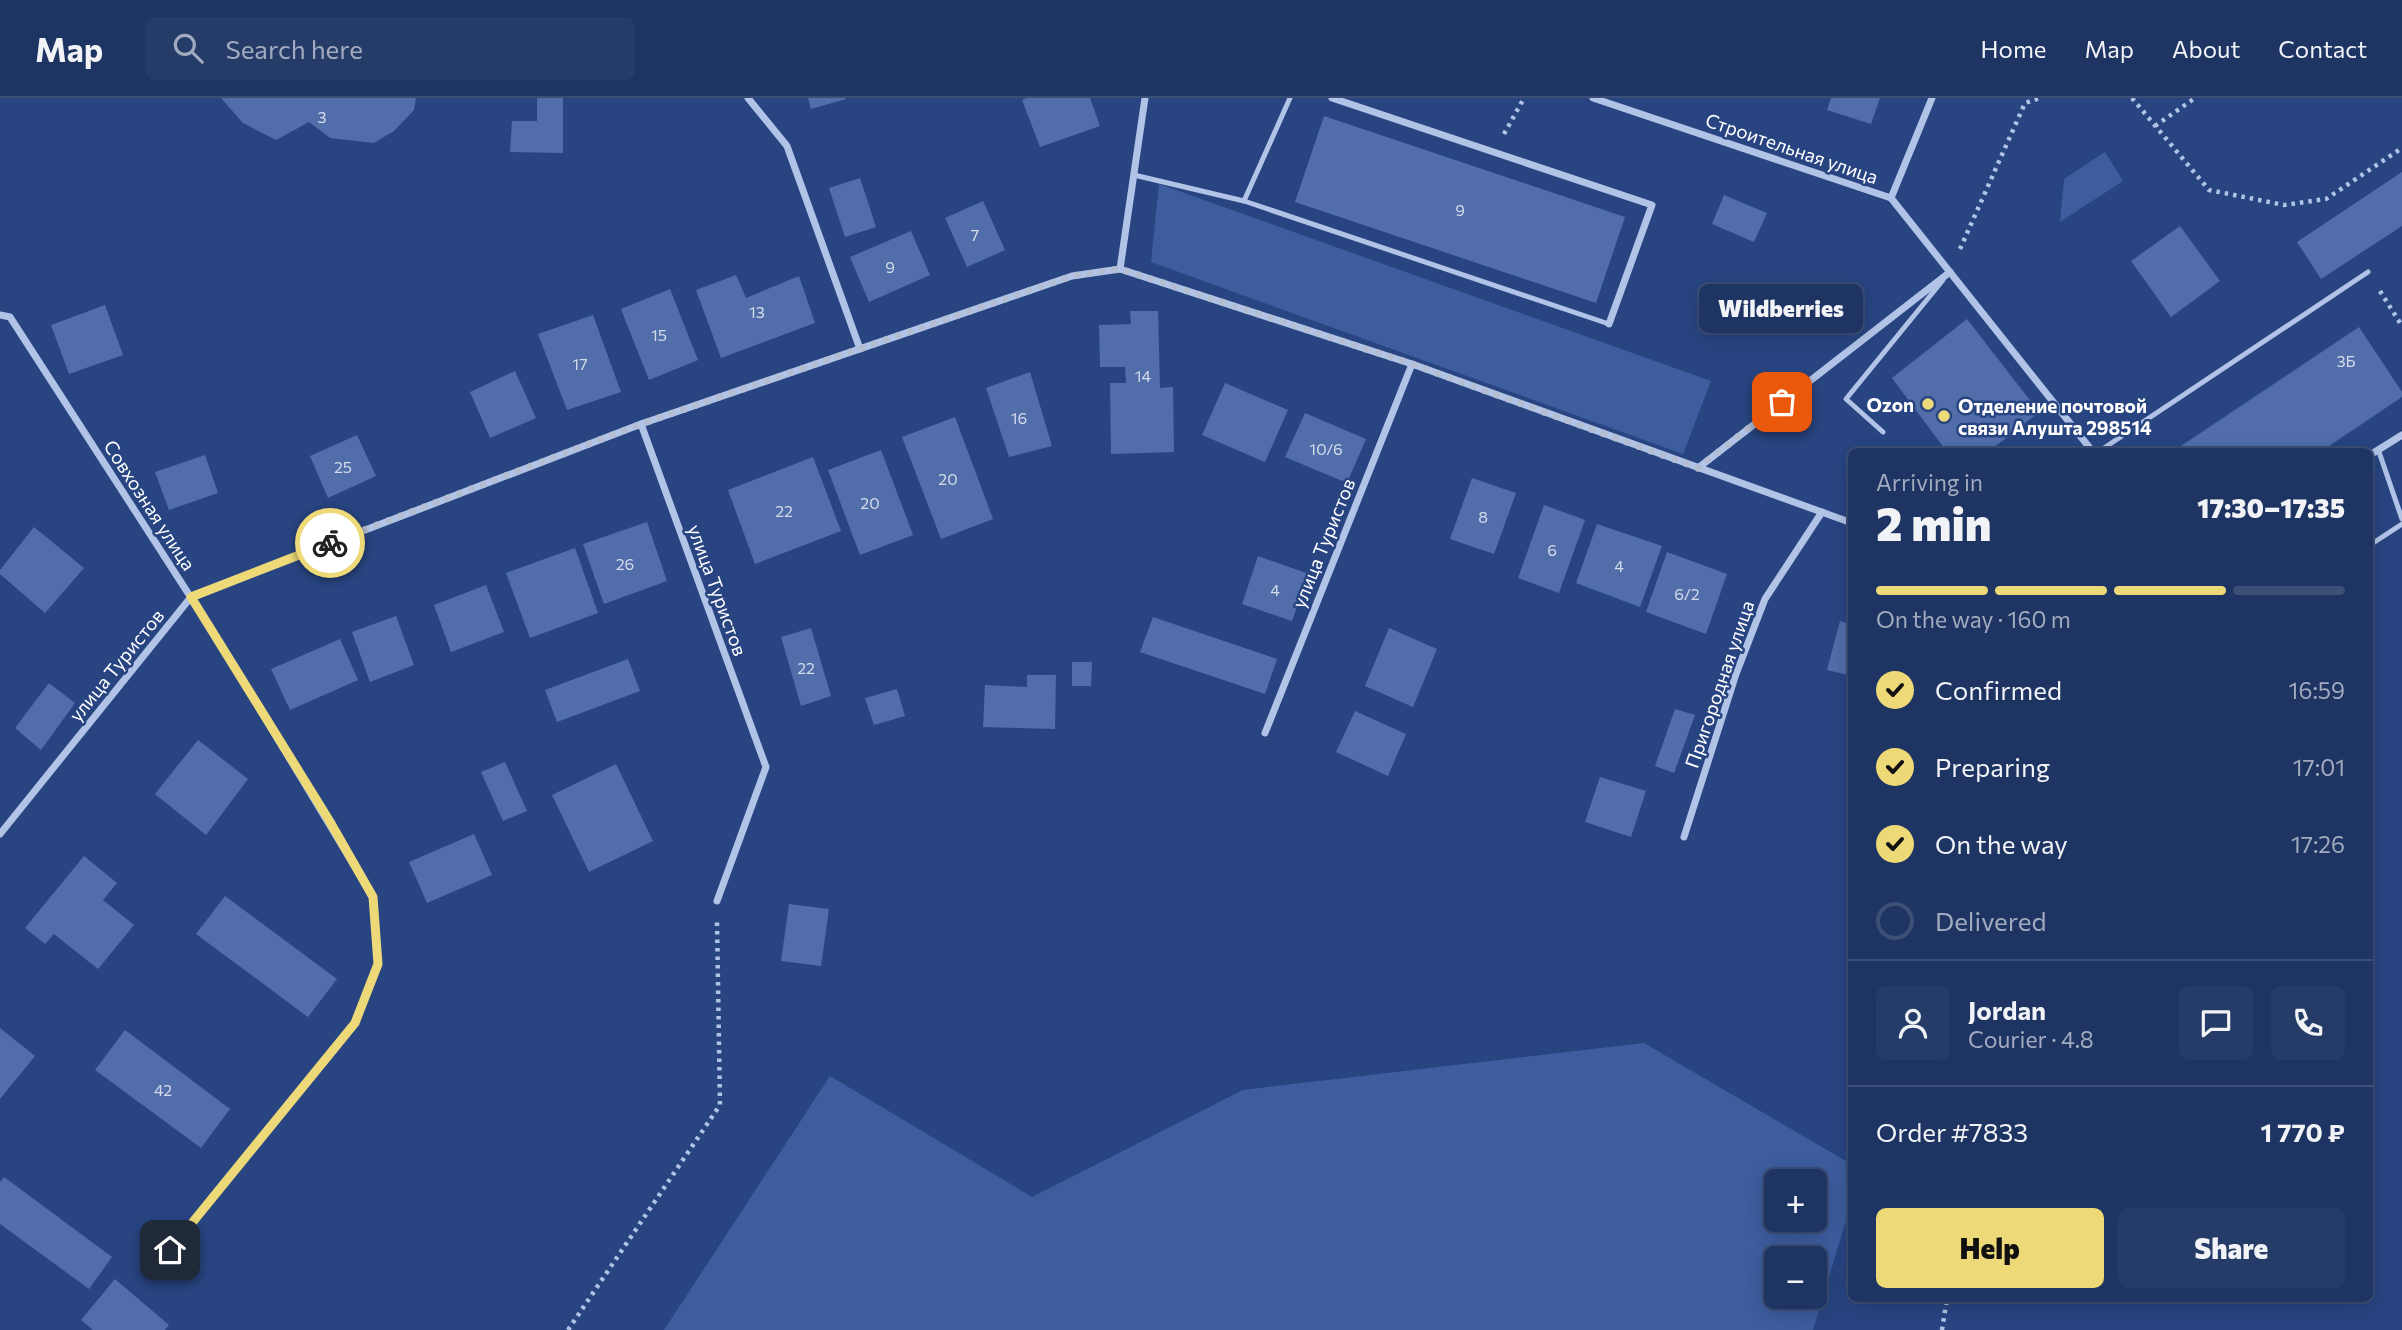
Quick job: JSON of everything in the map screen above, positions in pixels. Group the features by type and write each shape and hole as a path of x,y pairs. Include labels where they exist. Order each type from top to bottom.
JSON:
{"street":[{"path":"748,98 787,146 860,349"},
{"path":"1120,269 1145,98"},
{"path":"1332,98 1652,205 1609,324"},
{"name":"Строительная улица","path":"1594,98 1891,198 1950,272"},
{"path":"1891,198 1932,98"},
{"path":"191,597 641,424 1072,276 1120,269 1412,364 1848,522"},
{"path":"1698,468 1950,272 2093,448"},
{"name":"Совхозная улица","path":"0,315 10,317 191,597 329,820 373,897 378,964 355,1023 170,1250"},
{"name":"улица Туристов","path":"1265,733 1412,364"},
{"name":"улица Туристов","path":"641,424 766,767 717,901"},
{"path":"2373,452 2402,435"},
{"name":"Пригородная улица","path":"1684,837 1736,674 1765,599 1822,512"},
{"name":"улица Туристов","path":"0,834 191,597"}],"lane":[{"path":"1244,201 1290,98"},
{"path":"1134,175 1244,201 1609,324"},
{"path":"1883,432 1846,399 1950,272"},
{"path":"2102,448 2368,272"},
{"path":"2378,449 2402,519"},
{"path":"2373,543 2402,524"}],"path":[{"path":"1494,154 1524,98"},
{"path":"1950,272 2025,103 2040,98"},
{"path":"2132,98 2209,190 2284,205 2326,199 2402,148"},
{"path":"2155,126 2195,98"},
{"path":"2368,272 2402,326"},
{"path":"568,1330 720,1105 717,901"},
{"path":"1942,1330 1946,1302"}],"shaded area":[{"path":"2105,152 2123,181 2060,222 2064,179"},
{"path":"1159,184 1711,381 1683,454 1151,262"},
{"path":"1644,1043 1848,1162 1848,1214 1827,1284 1827,1246 1764,1246 1764,1309 1819,1309 1813,1330 664,1330 830,1076 1032,1197 1243,1090"}],"building":[{"path":"221,98 416,98 414,110 394,131 374,143 330,138 309,122 276,140 243,123"},
{"path":"537,98 563,98 563,153 510,152 512,121 537,121"},
{"path":"808,98 846,98 846,99 811,109"},
{"path":"1090,98 1100,126 1040,147 1022,100"},
{"path":"1831,98 1880,98 1871,124 1827,110"},
{"path":"1324,116 1625,217 1596,303 1295,202"},
{"path":"2402,172 2402,226 2321,279 2297,242"},
{"path":"860,178 876,227 845,237 829,188"},
{"path":"1724,195 1767,213 1754,242 1712,224"},
{"path":"983,201 1005,250 967,267 945,218"},
{"path":"2180,226 2220,281 2171,317 2131,261"},
{"path":"911,231 930,275 869,302 850,257"},
{"path":"736,275 746,298 799,276 815,323 721,358 696,290"},
{"path":"670,289 698,360 649,380 621,309"},
{"path":"105,305 123,355 69,374 51,325"},
{"path":"1130,311 1158,311 1160,388 1173,387 1174,452 1111,454 1110,383 1126,383 1125,367 1100,367 1099,325 1131,324"},
{"path":"593,315 621,392 567,410 538,334"},
{"path":"1967,319 2039,412 1993,448 1944,448 1892,378"},
{"path":"2359,327 2402,392 2402,397 2326,448 2178,448"},
{"path":"515,371 536,418 490,438 470,392"},
{"path":"1030,372 1052,446 1009,457 986,388"},
{"path":"1225,383 1288,410 1265,462 1202,435"},
{"path":"1305,413 1366,439 1347,483 1285,457"},
{"path":"955,417 993,519 941,539 902,437"},
{"path":"357,435 376,476 328,498 310,456"},
{"path":"881,450 913,535 860,555 828,470"},
{"path":"205,455 218,493 169,510 155,472"},
{"path":"813,457 841,531 755,564 728,490"},
{"path":"1472,478 1516,493 1494,554 1450,539"},
{"path":"1544,505 1585,520 1559,593 1518,578"},
{"path":"647,522 667,581 604,604 583,544"},
{"path":"1597,524 1662,546 1640,607 1576,583"},
{"path":"34,527 84,568 45,613 0,574 0,570"},
{"path":"575,548 598,613 530,638 506,573"},
{"path":"1667,552 1727,574 1706,634 1646,612"},
{"path":"1258,556 1309,574 1292,621 1242,604"},
{"path":"486,585 504,632 451,652 434,605"},
{"path":"396,616 414,665 370,682 352,632"},
{"path":"1153,617 1277,659 1265,694 1140,652"},
{"path":"1840,621 1848,624 1848,675 1827,670"},
{"path":"811,628 831,696 801,706 781,637"},
{"path":"1389,628 1437,649 1413,707 1365,686"},
{"path":"340,639 358,680 290,710 271,669"},
{"path":"628,659 640,691 557,722 545,690"},
{"path":"1072,662 1092,662 1091,686 1072,686"},
{"path":"1027,675 1056,675 1055,729 983,727 985,685 1027,687"},
{"path":"49,683 75,703 41,750 15,728"},
{"path":"897,689 905,716 874,725 865,698"},
{"path":"1675,709 1695,715 1674,773 1655,766"},
{"path":"1355,711 1406,734 1388,776 1336,752"},
{"path":"198,740 248,779 206,835 155,794"},
{"path":"505,762 527,811 503,821 481,772"},
{"path":"616,764 653,841 589,872 552,795"},
{"path":"1600,777 1646,791 1631,837 1585,822"},
{"path":"474,834 492,875 427,903 409,862"},
{"path":"84,856 117,883 103,900 134,925 98,969 54,934 45,944 25,928"},
{"path":"225,896 337,979 308,1017 196,934"},
{"path":"789,904 829,909 821,966 781,961"},
{"path":"0,1028 35,1056 0,1099"},
{"path":"125,1030 230,1109 201,1148 95,1070"},
{"path":"4,1177 112,1257 89,1289 0,1224 0,1182"},
{"path":"115,1279 169,1325 165,1330 93,1330 81,1320"}],"way so far":[{"path":"330,543 641,424 1072,276 1120,269 1412,364 1698,468 1782,402"}],"place":[{"name":"Wildberries","path":"1782,402"},
{"name":"Ozon","path":"1928,404"},
{"name":"Отделение почтовой связи Алушта 298514","path":"1944,416"}],"route":[{"path":"170,1250 355,1023 378,964 373,897 329,820 191,597 330,543"}]}
